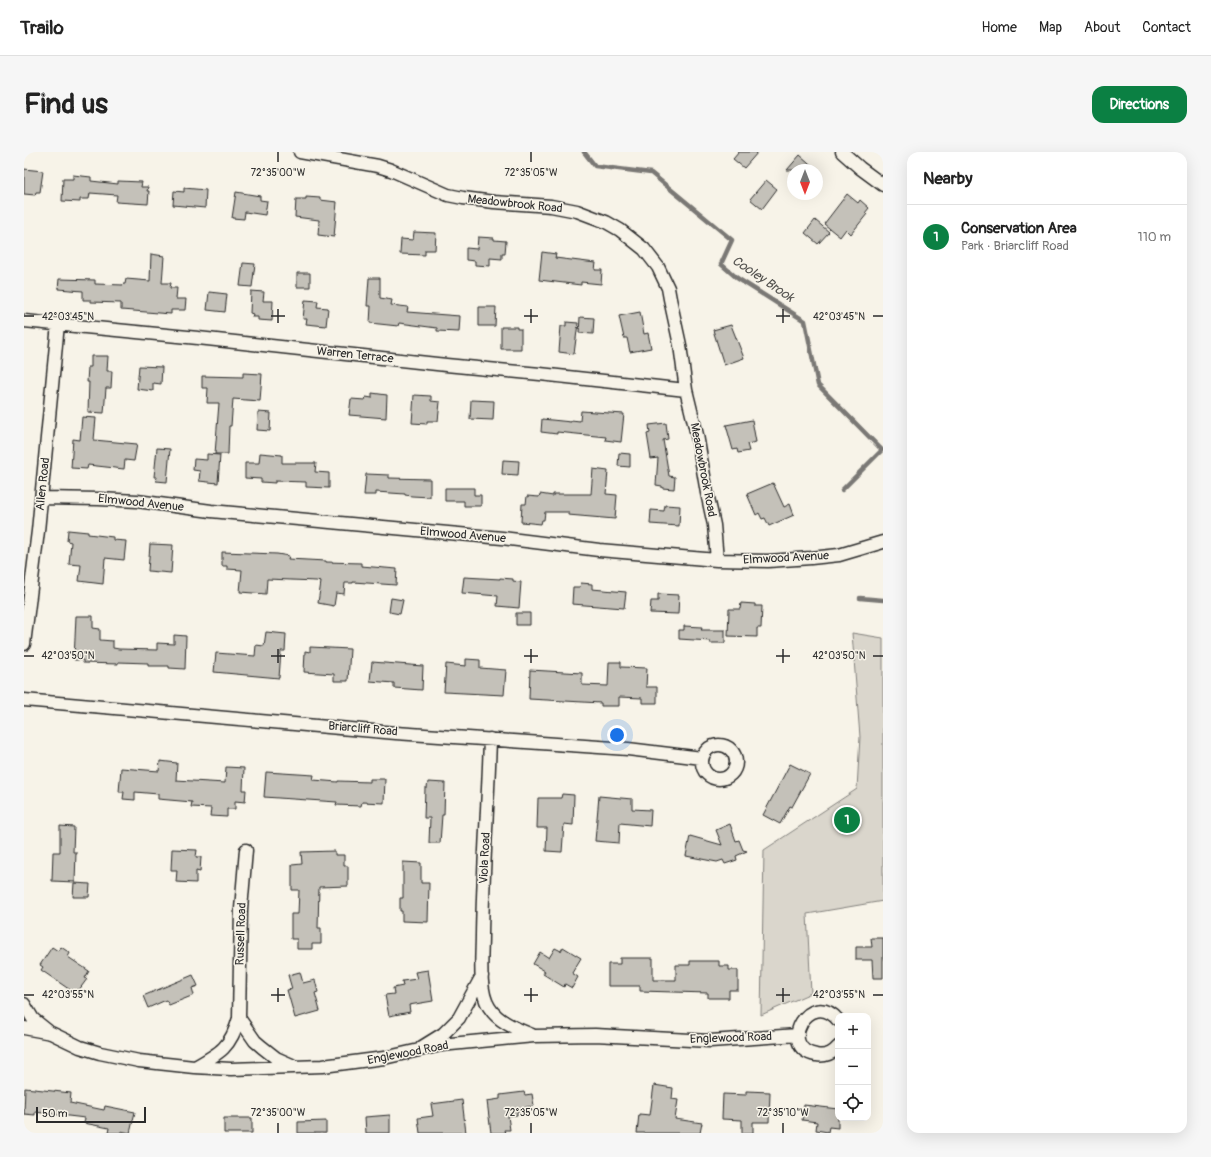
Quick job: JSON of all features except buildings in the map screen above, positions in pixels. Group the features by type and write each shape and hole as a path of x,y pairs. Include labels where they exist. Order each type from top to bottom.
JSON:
{"street":[{"name":"Meadowbrook Road","path":"300,152 378,166 391,170 448,195 494,202 551,206 577,212 606,222 636,241 658,267 668,288 680,345 686,390 697,436 714,525 716,560"},
{"path":"842,152 883,185"},
{"name":"Warren Terrace","path":"24,321 686,390"},
{"name":"Allen Road","path":"24,644 42,498 58,324"},
{"name":"Elmwood Avenue","path":"42,498 86,498 137,501 211,511 502,538 599,550 716,560 768,561 839,555 883,542"},
{"name":"Briarcliff Road","path":"24,700 115,709 628,749 702,758"},
{"name":"Viola Road","path":"490,739 483,896 482,976 485,997 489,1007 506,1023 534,1036"},
{"name":"Russell Road","path":"194,1068 218,1054 228,1043 235,1031 239,1018 241,909 246,850"},
{"name":"Viola Road","path":"413,1052 443,1034 459,1018 482,976"},
{"path":"24,1004 33,1019 51,1033"},
{"path":"835,1017 826,1012 818,1011 811,1013 804,1017 800,1024 798,1035 802,1046 807,1052 814,1055 826,1055 836,1049"},
{"path":"239,1018 255,1041 276,1058 297,1068"},
{"name":"Englewood Road","path":"24,1028 51,1033 80,1047 100,1053 140,1061 194,1068 231,1069 297,1068 343,1064 384,1058 461,1043 534,1036 640,1036 710,1041 798,1035"}],"shaded area":[{"path":"852,633 883,638 883,901 807,914 811,993 761,1015 764,850 857,789 860,737"}],"waterway":[{"name":"Cooley Brook","path":"584,152 595,166 651,173 732,240 721,264 737,278 805,321 818,385 882,450 842,490"},
{"name":"Cooley Brook","path":"860,598 883,600"}],"place":[{"name":"Conservation Area","path":"847,820"}]}
